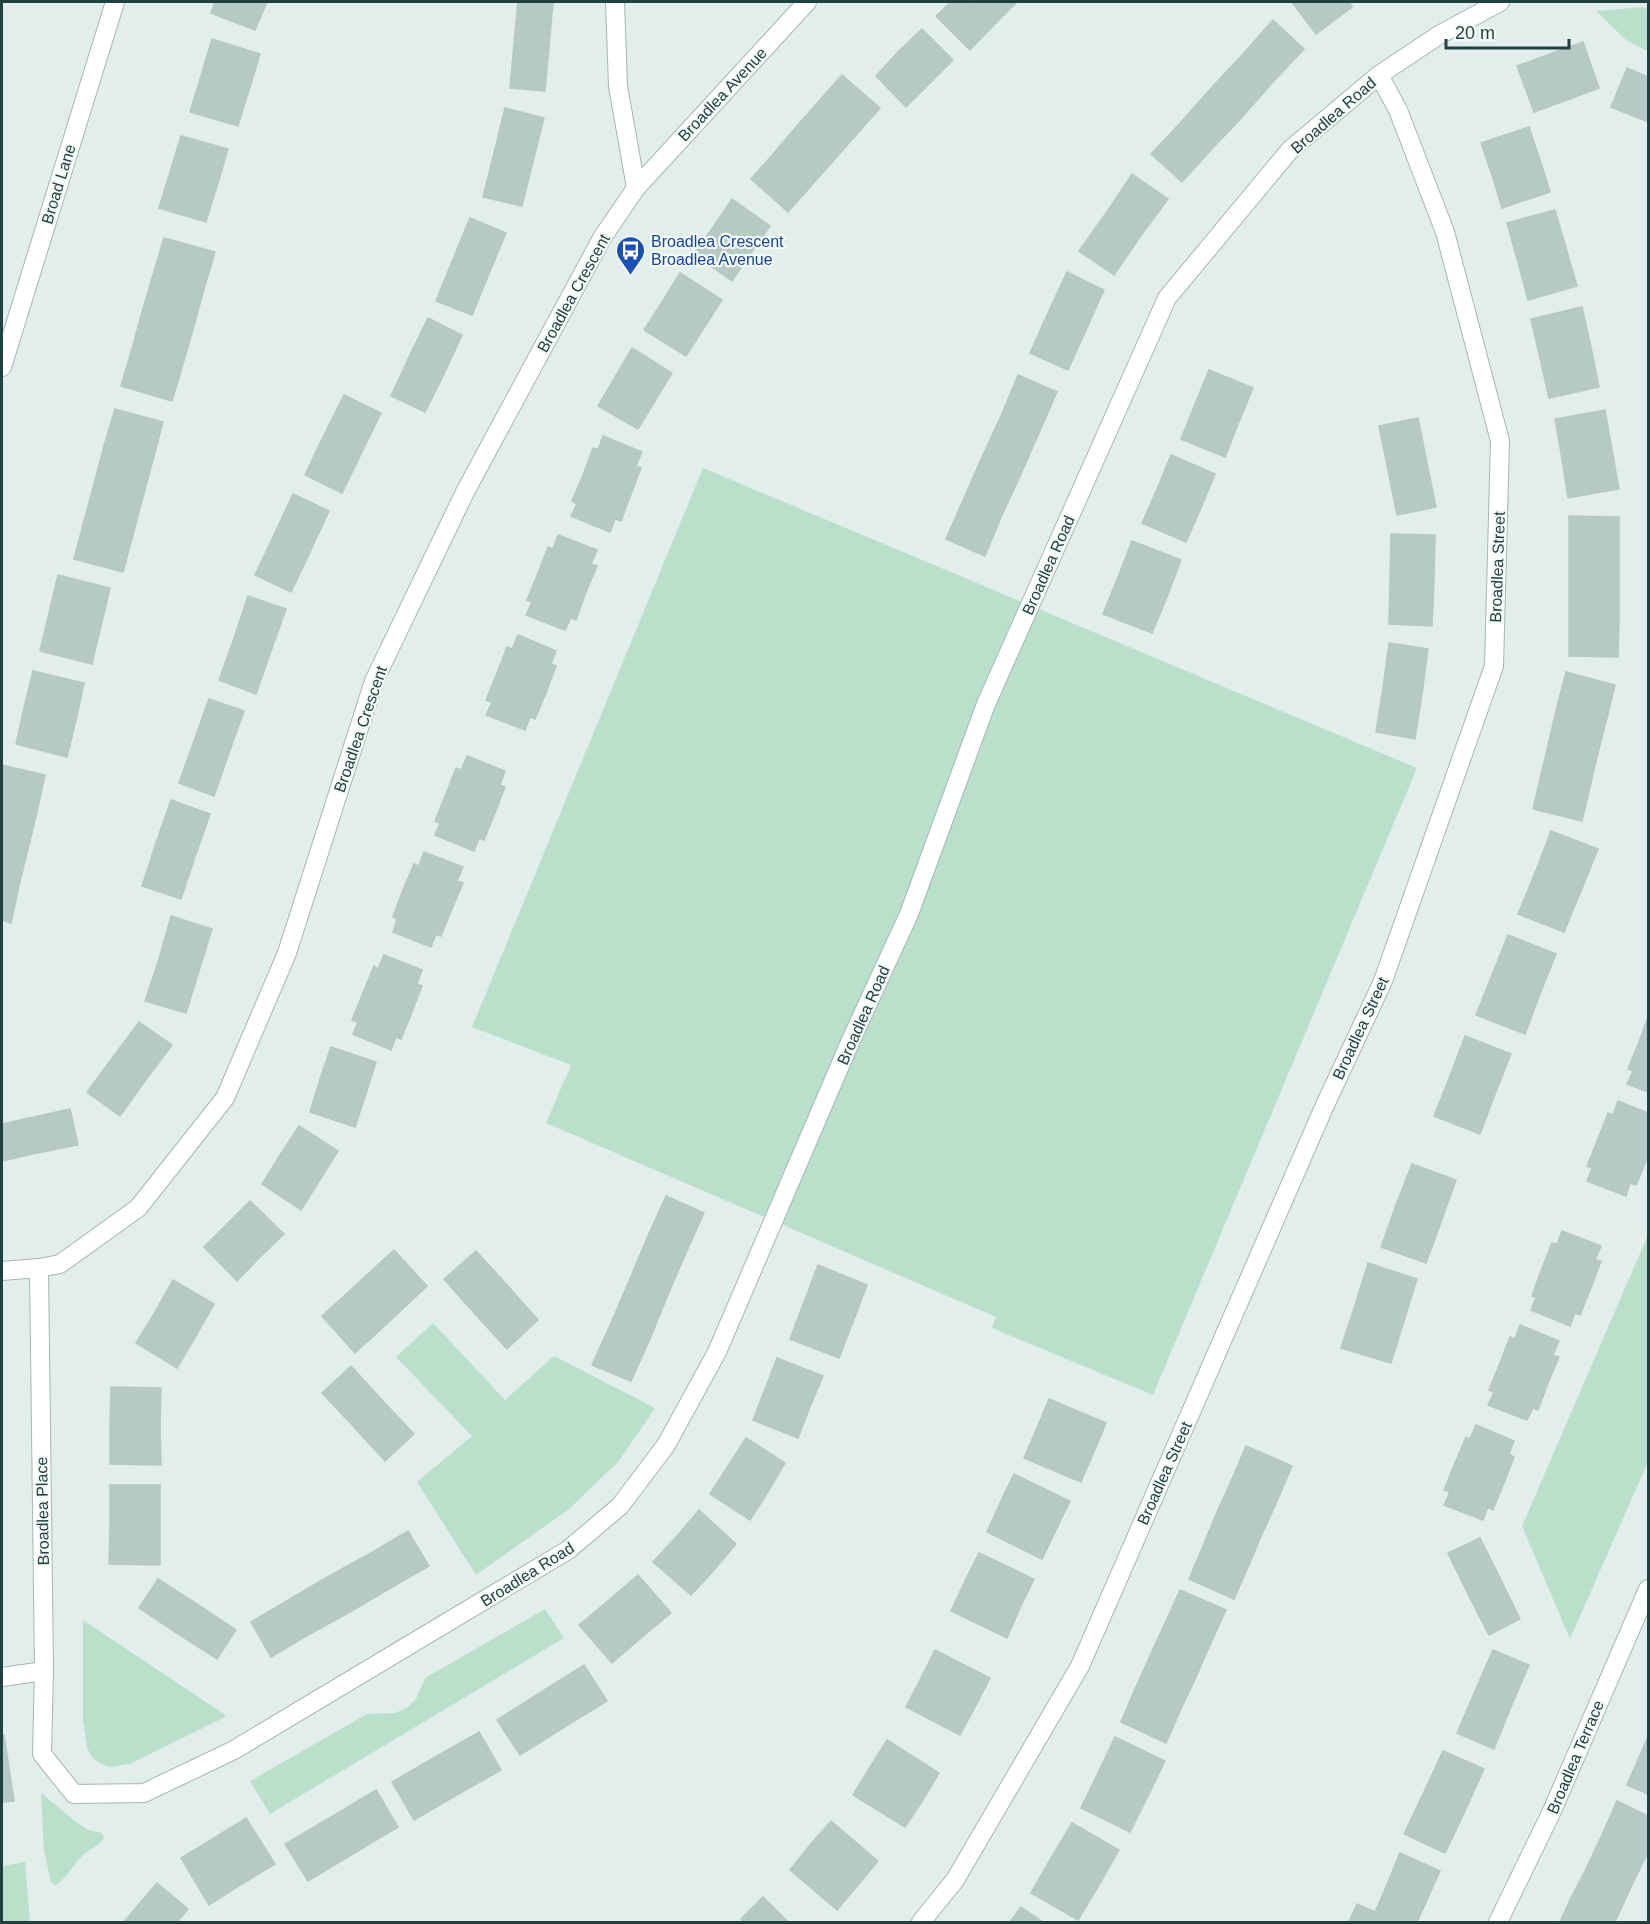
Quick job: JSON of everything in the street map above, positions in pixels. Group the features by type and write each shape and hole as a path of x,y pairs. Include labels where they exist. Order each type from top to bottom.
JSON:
{"street":[{"name":"Broad Lane","path":"2,367 115,2"},
{"path":"615,2 618,86 636,188"},
{"name":"Broadlea Avenue","path":"636,188 807,2"},
{"name":"Broadlea Road","path":"42,1754 74,1794 144,1793 234,1750 458,1617 568,1550 620,1506 666,1444 717,1352 851,1040 909,914 986,704 1167,298 1290,150 1378,75 1439,35 1500,2"},
{"name":"Broadlea Street","path":"921,1923 955,1880 1080,1666 1320,1115 1383,981 1494,666 1500,441 1445,232 1398,110 1378,75"},
{"name":"Broadlea Crescent","path":"2,1271 60,1264 138,1208 225,1098 287,953 374,681 465,492 602,238 636,188"},
{"name":"Broadlea Place","path":"39,1268 44,1671 42,1754"},
{"name":"Broadlea Terrace","path":"1498,1923 1552,1811 1648,1589"},
{"path":"2,1677 44,1671"}],"green space":[{"path":"1643,7 1648,9 1648,51 1626,40 1596,11"},
{"path":"703,468 1417,768 1153,1395 992,1328 996,1317 546,1123 571,1065 472,1027"},
{"path":"1648,1235 1648,1462 1570,1639 1522,1526"},
{"path":"433,1323 505,1400 554,1356 655,1408 619,1461 569,1509 476,1575 417,1482 472,1436 396,1357"},
{"path":"545,1609 564,1638 270,1814 250,1781 367,1714 395,1713 407,1708 416,1699 425,1678"},
{"path":"83,1620 227,1716 130,1764 109,1767 99,1763 87,1748 83,1720"},
{"path":"41,1793 76,1822 88,1830 102,1833 104,1838 84,1854 66,1876 55,1885 51,1882 44,1851"},
{"path":"25,1862 30,1922 2,1922 2,1866"}],"building":[{"path":"215,2 267,2 255,30 211,13"},
{"path":"518,2 553,2 549,46 514,43"},
{"path":"951,2 970,2 994,25 970,50 936,16"},
{"path":"970,2 1017,2 994,25"},
{"path":"1292,2 1349,2 1352,7 1316,34"},
{"path":"1273,20 1304,49 1273,82 1243,54"},
{"path":"922,29 953,60 930,83 898,52"},
{"path":"212,39 260,54 249,90 201,76"},
{"path":"1583,42 1599,88 1567,100 1550,54"},
{"path":"514,43 549,46 545,91 510,88"},
{"path":"898,52 930,83 906,107 876,76"},
{"path":"1243,54 1273,82 1243,116 1212,87"},
{"path":"1550,54 1567,100 1534,112 1517,66"},
{"path":"1627,68 1648,77 1648,122 1611,107"},
{"path":"842,75 880,108 857,134 819,101"},
{"path":"201,76 249,90 238,126 190,112"},
{"path":"1212,87 1243,116 1212,149 1182,121"},
{"path":"819,101 857,134 834,160 796,127"},
{"path":"505,108 544,118 533,162 494,153"},
{"path":"1182,121 1212,149 1182,182 1151,154"},
{"path":"796,127 834,160 811,186 774,153"},
{"path":"1529,127 1540,160 1492,175 1481,143"},
{"path":"181,136 228,149 217,186 170,172"},
{"path":"494,153 533,162 522,206 483,197"},
{"path":"774,153 811,186 788,212 751,179"},
{"path":"1540,160 1550,192 1502,208 1492,175"},
{"path":"170,172 217,186 206,222 159,208"},
{"path":"1132,174 1168,199 1140,237 1106,213"},
{"path":"732,199 770,226 751,253 713,227"},
{"path":"1555,210 1566,248 1518,262 1507,223"},
{"path":"1106,213 1140,237 1114,275 1079,251"},
{"path":"470,218 506,233 489,274 453,259"},
{"path":"713,227 751,253 732,281 694,254"},
{"path":"164,238 215,252 204,289 153,275"},
{"path":"1566,248 1577,286 1528,300 1518,262"},
{"path":"453,259 489,274 472,315 436,301"},
{"path":"1067,272 1104,290 1086,330 1048,313"},
{"path":"680,273 722,300 704,328 662,302"},
{"path":"153,275 204,289 194,326 142,312"},
{"path":"662,302 704,328 686,356 644,330"},
{"path":"1582,307 1591,347 1540,358 1531,319"},
{"path":"142,312 194,326 183,364 132,349"},
{"path":"1048,313 1086,330 1068,370 1030,353"},
{"path":"428,318 462,335 444,374 409,357"},
{"path":"1591,347 1599,387 1549,398 1540,358"},
{"path":"632,348 672,373 655,401 615,377"},
{"path":"132,349 183,364 172,401 121,386"},
{"path":"409,357 444,374 425,412 391,396"},
{"path":"1209,370 1253,388 1239,422 1195,404"},
{"path":"1018,375 1057,392 1039,433 1001,416"},
{"path":"615,377 655,401 638,429 598,406"},
{"path":"344,395 381,413 362,452 324,435"},
{"path":"1195,404 1239,422 1225,457 1181,439"},
{"path":"115,409 163,422 153,460 104,446"},
{"path":"1605,410 1612,450 1562,459 1555,419"},
{"path":"1001,416 1039,433 1021,474 982,457"},
{"path":"1418,418 1427,463 1388,470 1379,426"},
{"path":"324,435 362,452 342,493 305,475"},
{"path":"603,436 642,452 636,466 641,468 631,494 583,475 593,448 598,450"},
{"path":"104,446 153,460 143,497 94,484"},
{"path":"1612,450 1619,489 1568,498 1562,459"},
{"path":"1171,455 1215,474 1201,508 1157,489"},
{"path":"982,457 1021,474 1002,515 964,498"},
{"path":"1427,463 1436,507 1397,515 1388,470"},
{"path":"583,475 631,494 621,521 615,519 610,532 571,516 577,504 572,501"},
{"path":"94,484 143,497 133,535 84,521"},
{"path":"1157,489 1201,508 1186,542 1142,523"},
{"path":"293,494 329,511 310,552 274,535"},
{"path":"964,498 1002,515 985,556 946,539"},
{"path":"1569,516 1619,517 1619,552 1569,551"},
{"path":"84,521 133,535 123,572 74,559"},
{"path":"1391,534 1435,535 1434,581 1390,579"},
{"path":"274,535 310,552 291,592 255,575"},
{"path":"558,535 597,550 591,564 597,566 586,592 538,573 548,547 553,549"},
{"path":"1132,541 1181,560 1167,597 1118,577"},
{"path":"1569,551 1619,552 1619,587 1569,586"},
{"path":"538,573 586,592 576,620 571,618 565,630 526,615 532,602 527,600"},
{"path":"58,575 110,588 101,626 49,613"},
{"path":"1118,577 1167,597 1152,633 1103,614"},
{"path":"1390,579 1434,581 1432,626 1389,624"},
{"path":"1569,586 1619,587 1619,622 1569,621"},
{"path":"248,596 286,609 271,651 234,638"},
{"path":"49,613 101,626 92,664 40,651"},
{"path":"1569,621 1619,622 1618,657 1569,656"},
{"path":"518,635 556,651 551,664 556,666 546,693 497,673 507,647 512,649"},
{"path":"234,638 271,651 256,694 219,680"},
{"path":"1389,643 1428,649 1422,694 1383,688"},
{"path":"33,671 84,683 76,720 24,708"},
{"path":"1566,672 1615,685 1607,718 1557,707"},
{"path":"497,673 546,693 535,719 530,717 525,730 486,715 492,702 486,700"},
{"path":"1383,688 1422,694 1415,739 1376,732"},
{"path":"209,699 244,711 229,753 194,741"},
{"path":"1557,707 1607,718 1598,753 1549,741"},
{"path":"24,708 76,720 67,757 16,744"},
{"path":"194,741 229,753 214,796 179,783"},
{"path":"1549,741 1598,753 1590,787 1541,775"},
{"path":"467,756 505,771 500,785 505,787 495,813 446,794 456,768 461,770"},
{"path":"2,765 45,775 37,812 2,804"},
{"path":"1541,775 1590,787 1582,821 1533,809"},
{"path":"446,794 495,813 484,840 479,838 474,851 435,835 440,823 435,821"},
{"path":"171,800 210,814 195,857 156,843"},
{"path":"2,804 37,812 28,849 2,843"},
{"path":"1551,831 1598,849 1581,891 1535,873"},
{"path":"2,843 28,849 19,886 2,882"},
{"path":"156,843 195,857 181,899 142,886"},
{"path":"424,852 463,867 457,881 463,883 452,909 403,890 414,864 419,866"},
{"path":"1535,873 1581,891 1564,932 1518,914"},
{"path":"2,882 19,886 11,923 2,920"},
{"path":"403,890 452,909 441,936 436,934 431,947 393,932 397,919 393,917"},
{"path":"171,916 212,929 199,971 159,959"},
{"path":"1508,935 1556,954 1540,994 1492,975"},
{"path":"384,955 422,970 417,984 422,986 412,1012 363,993 374,966 378,969"},
{"path":"159,959 199,971 186,1013 145,1001"},
{"path":"1492,975 1540,994 1525,1034 1476,1015"},
{"path":"363,993 412,1012 401,1039 396,1037 391,1050 353,1034 358,1022 352,1020"},
{"path":"1648,1017 1648,1046 1639,1042"},
{"path":"139,1022 172,1045 145,1081 113,1057"},
{"path":"1465,1036 1511,1054 1495,1094 1450,1076"},
{"path":"1639,1042 1648,1046 1648,1092 1627,1084 1633,1071 1628,1069"},
{"path":"331,1047 376,1062 366,1094 320,1079"},
{"path":"113,1057 145,1081 120,1116 87,1092"},
{"path":"1450,1076 1495,1094 1480,1134 1434,1116"},
{"path":"320,1079 366,1094 355,1127 310,1112"},
{"path":"1618,1101 1648,1113 1647,1159 1598,1139 1608,1113 1613,1115"},
{"path":"70,1109 78,1145 37,1153 29,1118"},
{"path":"29,1118 37,1153 2,1161 2,1124"},
{"path":"299,1126 338,1151 320,1180 280,1155"},
{"path":"1598,1139 1647,1159 1636,1185 1630,1183 1626,1196 1587,1181 1592,1168 1587,1166"},
{"path":"280,1155 320,1180 301,1210 262,1184"},
{"path":"1412,1164 1456,1180 1441,1222 1396,1205"},
{"path":"666,1196 704,1213 685,1255 647,1238"},
{"path":"250,1201 284,1234 260,1257 227,1224"},
{"path":"1396,1205 1441,1222 1426,1263 1381,1247"},
{"path":"227,1224 260,1257 237,1281 204,1247"},
{"path":"1562,1231 1601,1246 1595,1260 1601,1261 1591,1288 1542,1268 1552,1243 1557,1244"},
{"path":"647,1238 685,1255 667,1297 629,1281"},
{"path":"394,1250 427,1286 391,1320 358,1283"},
{"path":"476,1251 507,1285 475,1314 444,1279"},
{"path":"1368,1263 1417,1279 1404,1321 1355,1305"},
{"path":"818,1265 867,1285 853,1322 804,1302"},
{"path":"1542,1268 1591,1288 1580,1315 1575,1313 1570,1326 1531,1310 1536,1297 1532,1296"},
{"path":"173,1280 214,1304 196,1336 155,1312"},
{"path":"629,1281 667,1297 650,1339 611,1323"},
{"path":"358,1283 391,1320 355,1353 322,1316"},
{"path":"507,1285 538,1320 507,1349 475,1314"},
{"path":"804,1302 853,1322 839,1358 790,1339"},
{"path":"1355,1305 1404,1321 1391,1363 1341,1348"},
{"path":"155,1312 196,1336 177,1368 136,1343"},
{"path":"611,1323 650,1339 631,1381 592,1365"},
{"path":"1520,1325 1559,1341 1553,1355 1559,1357 1548,1383 1500,1363 1510,1337 1515,1339"},
{"path":"777,1358 823,1376 810,1407 765,1389"},
{"path":"1500,1363 1548,1383 1538,1410 1533,1408 1527,1420 1488,1405 1494,1392 1489,1390"},
{"path":"351,1366 382,1400 354,1427 322,1393"},
{"path":"111,1387 161,1388 160,1426 110,1426"},
{"path":"765,1389 810,1407 798,1438 753,1420"},
{"path":"1049,1399 1106,1423 1094,1452 1037,1428"},
{"path":"382,1400 414,1434 385,1461 354,1427"},
{"path":"1476,1425 1514,1441 1509,1454 1514,1457 1504,1483 1455,1463 1466,1437 1470,1439"},
{"path":"110,1426 160,1426 161,1465 110,1464"},
{"path":"1037,1428 1094,1452 1081,1482 1024,1458"},
{"path":"746,1438 785,1463 768,1492 728,1466"},
{"path":"1246,1446 1292,1466 1278,1499 1232,1479"},
{"path":"1455,1463 1504,1483 1493,1510 1488,1507 1483,1520 1444,1505 1450,1492 1444,1490"},
{"path":"728,1466 768,1492 750,1520 710,1494"},
{"path":"1014,1474 1070,1501 1056,1530 1000,1503"},
{"path":"1232,1479 1278,1499 1263,1532 1217,1512"},
{"path":"110,1485 160,1485 160,1525 110,1524"},
{"path":"1000,1503 1056,1530 1042,1559 987,1532"},
{"path":"699,1510 736,1544 714,1570 677,1536"},
{"path":"1217,1512 1263,1532 1249,1565 1203,1546"},
{"path":"110,1524 160,1525 160,1565 109,1564"},
{"path":"408,1531 429,1566 389,1589 369,1554"},
{"path":"677,1536 714,1570 691,1595 653,1562"},
{"path":"1480,1538 1500,1578 1468,1594 1448,1553"},
{"path":"1203,1546 1249,1565 1234,1599 1189,1579"},
{"path":"979,1553 1034,1579 1020,1608 965,1581"},
{"path":"369,1554 389,1589 350,1612 329,1576"},
{"path":"638,1575 671,1613 641,1638 609,1600"},
{"path":"329,1576 350,1612 310,1634 290,1599"},
{"path":"1500,1578 1520,1619 1489,1635 1468,1594"},
{"path":"158,1579 197,1604 178,1634 139,1608"},
{"path":"965,1581 1020,1608 1007,1638 951,1611"},
{"path":"1180,1590 1226,1610 1211,1643 1165,1623"},
{"path":"290,1599 310,1634 271,1657 251,1622"},
{"path":"609,1600 641,1638 612,1663 579,1625"},
{"path":"197,1604 236,1630 217,1659 178,1634"},
{"path":"1165,1623 1211,1643 1196,1677 1150,1656"},
{"path":"935,1650 990,1678 975,1707 921,1678"},
{"path":"1493,1650 1529,1665 1511,1707 1475,1691"},
{"path":"1150,1656 1196,1677 1181,1709 1135,1689"},
{"path":"584,1665 607,1701 563,1728 541,1692"},
{"path":"921,1678 975,1707 960,1735 906,1707"},
{"path":"1135,1689 1181,1709 1166,1743 1121,1722"},
{"path":"1475,1691 1511,1707 1494,1749 1457,1733"},
{"path":"541,1692 563,1728 520,1755 497,1720"},
{"path":"479,1732 501,1770 457,1795 435,1757"},
{"path":"2,1735 4,1735 14,1801 2,1802"},
{"path":"1648,1736 1648,1756 1641,1753"},
{"path":"1115,1737 1165,1761 1148,1796 1098,1773"},
{"path":"887,1740 939,1773 923,1800 870,1767"},
{"path":"1443,1751 1484,1769 1465,1811 1424,1792"},
{"path":"1641,1753 1648,1756 1648,1794 1627,1785"},
{"path":"435,1757 457,1795 414,1820 392,1782"},
{"path":"870,1767 923,1800 905,1827 853,1795"},
{"path":"1098,1773 1148,1796 1130,1832 1081,1808"},
{"path":"376,1790 398,1827 353,1854 331,1817"},
{"path":"1424,1792 1465,1811 1445,1853 1404,1834"},
{"path":"1617,1801 1648,1816 1646,1856 1602,1835"},
{"path":"331,1817 353,1854 308,1881 285,1844"},
{"path":"246,1818 275,1864 242,1884 214,1838"},
{"path":"831,1821 878,1861 858,1885 810,1845"},
{"path":"1072,1823 1119,1850 1099,1885 1051,1858"},
{"path":"1602,1835 1646,1856 1630,1889 1586,1869"},
{"path":"214,1838 242,1884 209,1905 181,1858"},
{"path":"810,1845 858,1885 837,1910 790,1870"},
{"path":"1400,1853 1440,1871 1422,1911 1383,1894"},
{"path":"1051,1858 1099,1885 1078,1920 1031,1893"},
{"path":"1586,1869 1630,1889 1615,1922 1569,1902"},
{"path":"157,1883 188,1909 177,1922 149,1922 134,1910"},
{"path":"1383,1894 1422,1911 1417,1922 1349,1922 1357,1904 1375,1912"},
{"path":"763,1897 788,1922 744,1922 741,1919"},
{"path":"1569,1902 1613,1922 1560,1922"},
{"path":"1021,1907 1043,1922 1010,1922"},
{"path":"134,1910 149,1922 124,1922"}],"place":[{"name":"Broadlea Crescent Broadlea Avenue","path":"630,276"}]}
